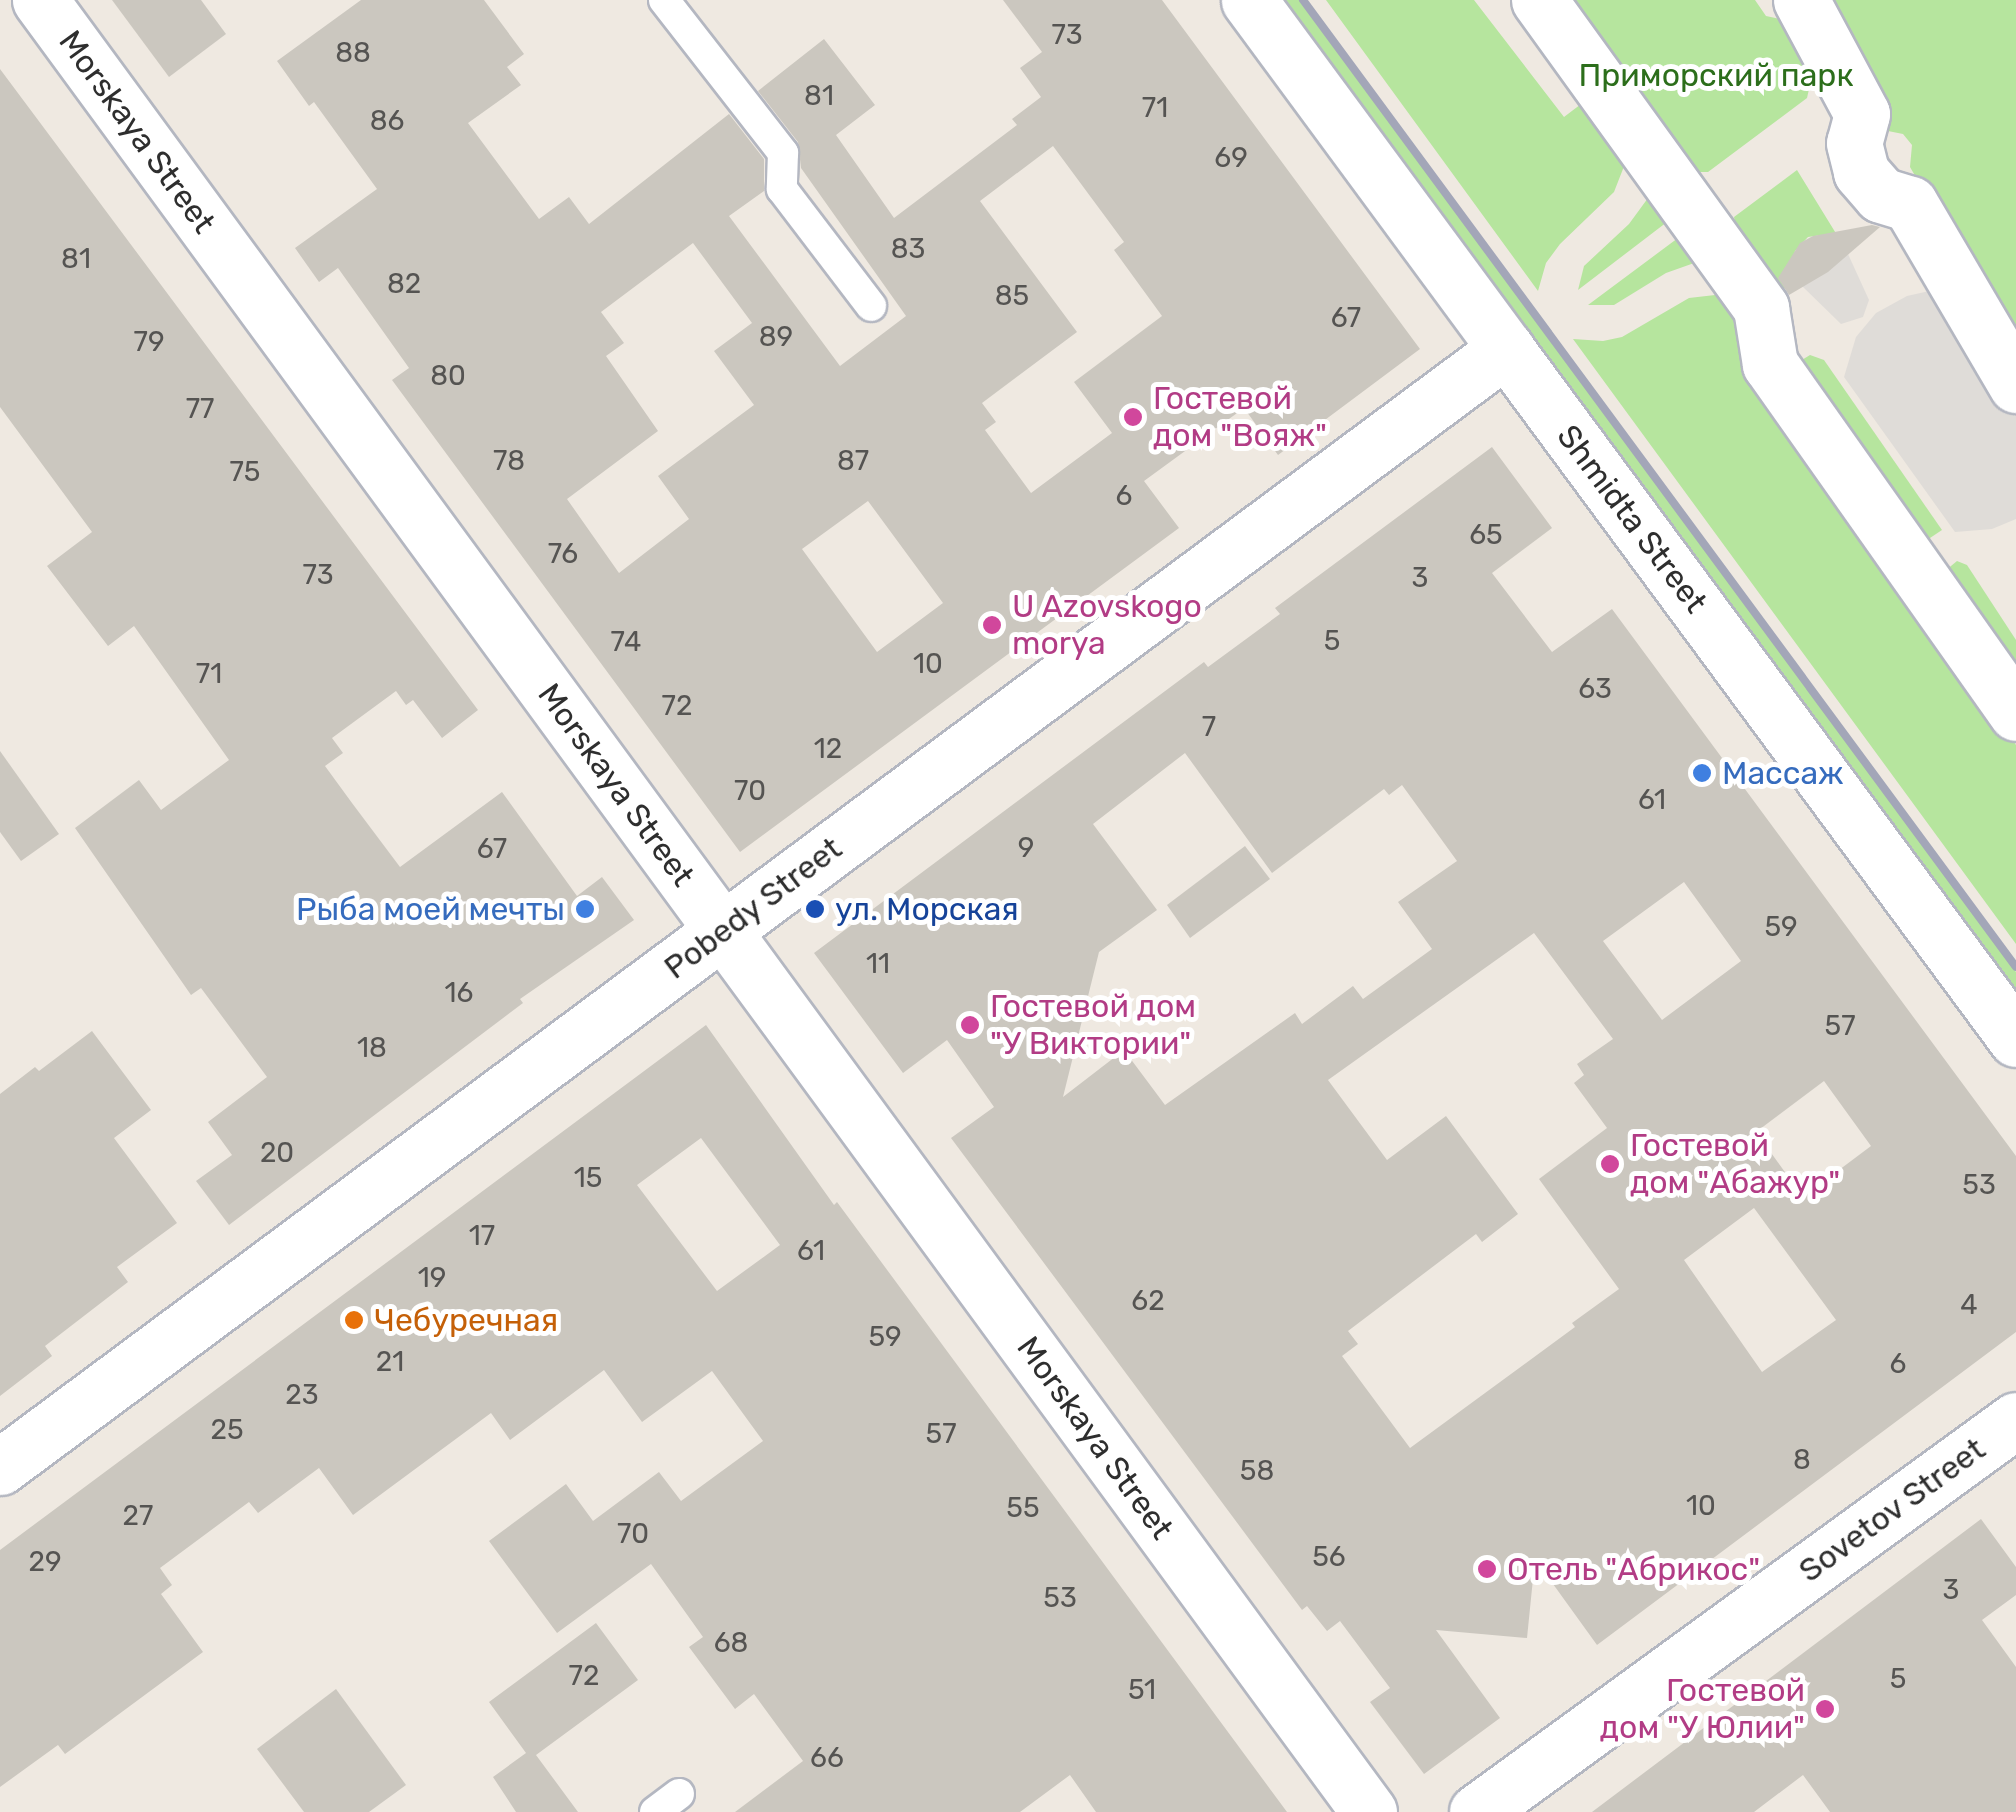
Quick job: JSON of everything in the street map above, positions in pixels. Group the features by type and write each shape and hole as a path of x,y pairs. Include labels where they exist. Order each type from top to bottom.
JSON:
{"street":[{"name":"Morskaya Street","path":"40,0 1369,1812"},
{"name":"Shmidta Street","path":"1248,0 2016,1038"},
{"path":"1539,0 1761,308 1770,364 2016,713"},
{"path":"1802,0 1862,114 1854,143 1861,172 1881,195 1910,204 2016,385"},
{"name":"Pobedy Street","path":"0,1467 1506,349"},
{"name":"Sovetov Street","path":"1478,1812 2016,1420"}],"lane":[{"path":"664,0 783,153 782,189 871,306"}],"green space":[{"path":"1284,0 1299,0 2016,972 2016,991"},
{"path":"1326,0 1474,0 1564,117 1589,98 1630,151 1614,192 1560,244 1546,263 1538,291"},
{"name":"Приморский парк","path":"1567,0 1755,0 1766,16 1785,20 1812,76 1807,98 1708,172 1694,172"},
{"path":"1818,0 2016,0 2016,351 1910,167 1912,145 1903,134 1888,131"},
{"path":"1797,170 1848,253 1822,235 1808,237 1795,251 1787,289 1778,286 1736,229 1734,217"},
{"path":"1648,198 1667,222 1578,290 1584,266 1629,224"},
{"path":"1678,238 1697,262 1666,273 1614,305 1588,305"},
{"path":"1715,295 1733,305 1742,355 2016,745 2016,944 1573,339 1603,341 1622,337 1689,298"},
{"path":"1810,355 1824,360 1942,530 1918,546 1792,366"},
{"path":"1957,561 1967,565 2016,640 2016,687 1945,571"}],"shaded area":[{"path":"1848,254 1869,300 1863,317 1841,324 1802,286"},
{"path":"1934,290 2016,404 2016,519 1992,529 1955,532 1844,377 1856,337 1876,313 1907,296"}],"building":[{"path":"112,0 201,0 226,34 169,77"},
{"path":"361,0 484,0 524,54 507,67 521,85 468,123 539,219 569,197 589,224 729,114 764,159 764,191 729,216 840,366 906,316 801,168 798,142 758,91 824,39 875,105 836,135 894,218 1017,125 1012,119 1041,97 1020,68 1042,52 1003,0 1162,0 1420,349 1278,455 1244,408 1144,481 1179,528 740,852 392,380 409,368 338,268 319,282 295,248 377,189 314,102 309,106 277,61","holes":["1053,146 1124,242 1114,250 1162,316 1074,382 1112,433 1031,493 985,430 996,422 982,403 1077,332 980,201","693,243 752,323 714,351 754,405 658,476 689,519 619,573 567,499 658,431 606,356 624,343 601,312","868,501 943,603 877,652 802,549"]},
{"path":"0,69 478,710 442,738 413,700 406,705 396,691 332,738 343,753 325,766 352,803 400,867 502,792 577,896 602,877 634,920 520,999 523,1003 229,1225 196,1181 232,1155 208,1122 267,1077 201,988 191,995 75,828 139,780 161,810 229,760 134,626 108,646 47,566 92,532 0,407"},
{"path":"1872,225 1880,227 1828,272 1789,295 1778,278 1800,243 1813,236"},
{"path":"1492,447 1552,528 1492,573 1552,652 1612,609 2016,1156 2016,1332 1597,1645 1535,1559 1527,1638 1436,1630 1500,1718 1424,1774 1370,1702 1390,1688 1340,1621 1327,1631 1307,1606 1302,1610 951,1138 994,1107 947,1040 903,1073 814,953 1204,662 1208,667 1280,614 1275,608","holes":["1185,753 1272,873 1384,789 1389,795 1402,785 1457,861 1398,902 1432,949 1363,999 1353,986 1302,1024 1295,1013 1165,1105 1124,1050 1063,1097 1099,952 1157,910 1093,824","1684,882 1741,961 1662,1020 1603,941","1534,933 1613,1039 1577,1064 1584,1075 1574,1083 1607,1128 1539,1179 1619,1289 1572,1323 1575,1327 1410,1448 1342,1356 1358,1344 1348,1331 1476,1234 1482,1242 1518,1214 1446,1116 1387,1160 1328,1080","1824,1081 1871,1146 1803,1197 1756,1132","1754,1208 1836,1320 1762,1372 1684,1260"]},
{"path":"0,751 59,834 21,861 0,832"},
{"path":"1245,846 1270,879 1190,938 1167,905"},
{"path":"706,1025 834,1205 837,1202 1287,1812 1096,1812 1070,1775 1020,1812 735,1812 803,1761 754,1694 735,1709 689,1647 703,1637 651,1564 557,1633 489,1541 566,1484 593,1521 659,1472 681,1501 763,1441 712,1371 642,1422 604,1370 510,1440 491,1413 353,1515 319,1468 258,1513 249,1502 160,1568 172,1585 161,1594 203,1652 65,1754 58,1745 0,1787 0,1550","holes":["701,1138 780,1245 717,1291 637,1185"]},
{"path":"92,1031 151,1110 114,1138 177,1223 117,1267 128,1282 45,1346 52,1356 0,1396 0,1094 35,1067 39,1071"},
{"path":"1981,1519 2016,1567 2016,1595 1982,1620 2016,1667 2016,1812 1830,1812 1803,1775 1754,1812 1592,1812"},
{"path":"596,1623 638,1680 536,1755 578,1812 516,1812 493,1777 526,1753 489,1702"},
{"path":"336,1689 406,1785 369,1812 304,1812 257,1749"}],"railway":[{"path":"1303,0 2016,967"}],"place":[{"name":"Гостевой дом \"Вояж\"","path":"1133,417"},
{"name":"U Azovskogo morya","path":"992,625"},
{"name":"Массаж","path":"1702,773"},
{"name":"Рыба моей мечты","path":"585,909"},
{"name":"ул. Морская","path":"815,909"},
{"name":"Гостевой дом \"У Виктории\"","path":"970,1025"},
{"name":"Гостевой дом \"Абажур\"","path":"1610,1164"},
{"name":"Чебуречная","path":"354,1320"},
{"name":"Отель \"Абрикос\"","path":"1487,1569"},
{"name":"Гостевой дом \"У Юлии\"","path":"1825,1709"}]}
